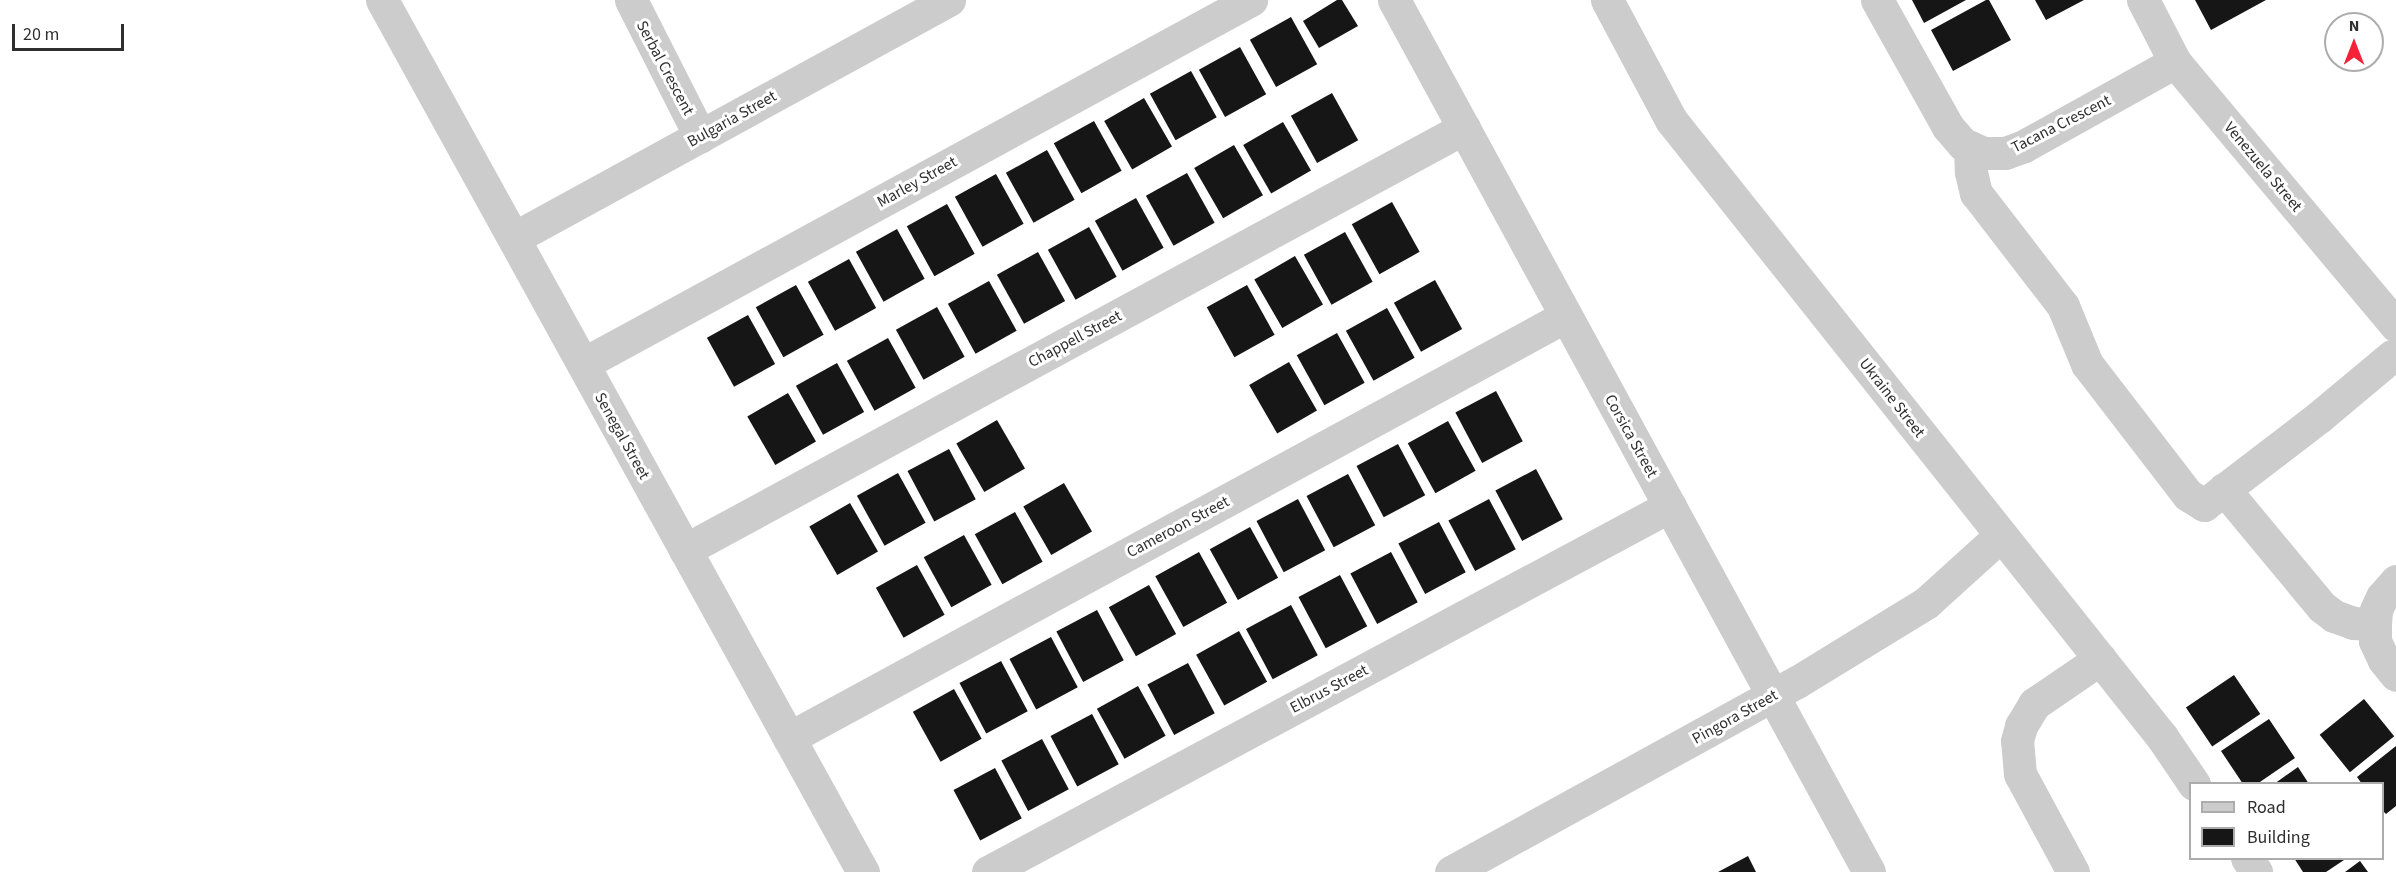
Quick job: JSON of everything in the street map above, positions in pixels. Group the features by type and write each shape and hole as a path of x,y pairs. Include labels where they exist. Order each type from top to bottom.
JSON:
{"street":[{"name":"Senegal Street","path":"382,0 863,872"},
{"name":"Serbal Crescent","path":"631,0 700,136"},
{"name":"Bulgaria Street","path":"514,238 949,0"},
{"name":"Marley Street","path":"583,364 1251,0"},
{"name":"Corsica Street","path":"1394,0 1869,872"},
{"name":"Ukraine Street","path":"1607,0 1671,120 2162,737 2193,782"},
{"name":"Tacana Crescent","path":"1877,0 1948,128 1963,144 1983,153 2005,153 2024,146 2175,62"},
{"name":"Venezuela Street","path":"2143,0 2175,62 2396,325"},
{"name":"Chappell Street","path":"685,550 1464,128"},
{"path":"1970,147 1971,172 1976,193 2063,306 2087,364 2188,495 2204,505 2319,417 2392,356"},
{"name":"Cameroon Street","path":"789,738 1566,316"},
{"path":"2224,489 2322,607 2334,616 2353,623 2375,624"},
{"name":"Elbrus Street","path":"988,872 1670,506"},
{"name":"Pingora Street","path":"1451,872 1773,696 1926,603 2001,535"},
{"path":"2396,580 2382,597 2376,610 2375,624 2375,641 2384,660 2396,675"},
{"path":"2073,872 2020,774 2017,741 2021,726 2034,704 2100,659"}],"building":[{"path":"1337,0 1342,0 1358,26 1319,48 1303,21"},
{"path":"1912,0 1966,0 1924,23"},
{"path":"1989,0 2011,40 1953,71 1931,30"},
{"path":"2035,0 2084,0 2046,20"},
{"path":"2195,0 2266,0 2211,30"},
{"path":"1291,17 1317,64 1276,87 1250,40"},
{"path":"1240,47 1266,94 1225,117 1199,70"},
{"path":"1191,71 1217,117 1176,140 1150,94"},
{"path":"1332,93 1358,140 1317,163 1291,116"},
{"path":"1144,98 1172,146 1132,169 1104,121"},
{"path":"1094,121 1122,171 1081,193 1054,143"},
{"path":"1283,122 1311,170 1271,193 1243,145"},
{"path":"1234,145 1263,195 1223,218 1194,168"},
{"path":"1047,150 1075,200 1034,223 1006,173"},
{"path":"1187,173 1215,223 1174,246 1146,196"},
{"path":"996,174 1024,224 983,247 955,197"},
{"path":"1136,198 1164,248 1123,271 1095,221"},
{"path":"1392,202 1420,252 1379,274 1352,224"},
{"path":"947,204 975,254 934,276 907,226"},
{"path":"1089,227 1117,277 1076,300 1048,250"},
{"path":"897,229 925,279 884,302 856,252"},
{"path":"1345,232 1373,282 1332,305 1304,255"},
{"path":"1038,252 1065,301 1024,324 997,275"},
{"path":"1295,256 1323,304 1282,328 1254,280"},
{"path":"849,259 876,308 835,331 808,282"},
{"path":"1435,280 1462,329 1421,352 1394,303"},
{"path":"989,281 1017,331 976,354 948,304"},
{"path":"796,285 824,335 783,357 756,307"},
{"path":"1247,285 1275,335 1234,357 1207,307"},
{"path":"937,307 965,357 924,380 896,330"},
{"path":"1387,308 1415,358 1374,381 1346,331"},
{"path":"748,315 775,364 734,387 707,338"},
{"path":"1337,333 1365,383 1324,405 1297,355"},
{"path":"888,338 916,388 875,411 847,361"},
{"path":"1289,362 1317,410 1277,433 1249,385"},
{"path":"837,363 864,412 823,435 796,386"},
{"path":"1496,391 1523,441 1482,463 1455,413"},
{"path":"788,393 816,441 775,465 747,417"},
{"path":"997,420 1025,468 984,492 956,444"},
{"path":"1448,421 1476,471 1435,493 1408,443"},
{"path":"1398,444 1425,495 1384,517 1357,466"},
{"path":"949,449 976,499 934,521 908,471"},
{"path":"1536,469 1563,519 1522,541 1495,491"},
{"path":"898,473 926,523 885,546 857,496"},
{"path":"1348,474 1375,525 1334,547 1307,496"},
{"path":"1064,483 1092,531 1051,555 1023,506"},
{"path":"1298,499 1325,550 1284,572 1257,521"},
{"path":"1489,499 1516,549 1475,571 1448,521"},
{"path":"850,503 878,551 837,575 809,526"},
{"path":"1015,512 1043,562 1002,584 975,534"},
{"path":"1439,522 1466,572 1425,594 1398,544"},
{"path":"1250,527 1278,578 1238,600 1210,549"},
{"path":"964,535 992,585 951,607 924,557"},
{"path":"1199,552 1227,603 1183,627 1155,576"},
{"path":"1391,552 1418,602 1377,624 1350,574"},
{"path":"917,565 945,615 904,638 876,588"},
{"path":"1340,575 1367,626 1326,648 1299,597"},
{"path":"1149,585 1176,634 1136,656 1109,607"},
{"path":"1291,605 1318,655 1273,679 1246,629"},
{"path":"1097,610 1124,660 1083,682 1056,632"},
{"path":"1239,631 1267,682 1224,705 1196,655"},
{"path":"1051,637 1078,687 1036,709 1010,659"},
{"path":"1001,661 1028,711 986,733 960,683"},
{"path":"1188,663 1215,713 1174,735 1147,685"},
{"path":"2234,675 2260,714 2212,746 2186,707"},
{"path":"1138,686 1166,736 1125,759 1097,709"},
{"path":"954,689 982,739 941,762 913,712"},
{"path":"2364,699 2394,736 2350,772 2320,735"},
{"path":"1092,714 1119,764 1077,786 1051,736"},
{"path":"2269,719 2295,758 2260,782 2242,782 2221,751"},
{"path":"1042,739 1069,789 1028,811 1001,761"},
{"path":"2396,746 2396,806 2386,814 2384,812 2384,782 2361,782 2357,777"},
{"path":"2298,767 2308,782 2277,782"},
{"path":"995,768 1022,818 980,840 954,790"},
{"path":"1748,856 1756,872 1718,872"},
{"path":"2295,860 2344,860 2326,872 2303,872"},
{"path":"2360,861 2368,872 2345,872"}]}
